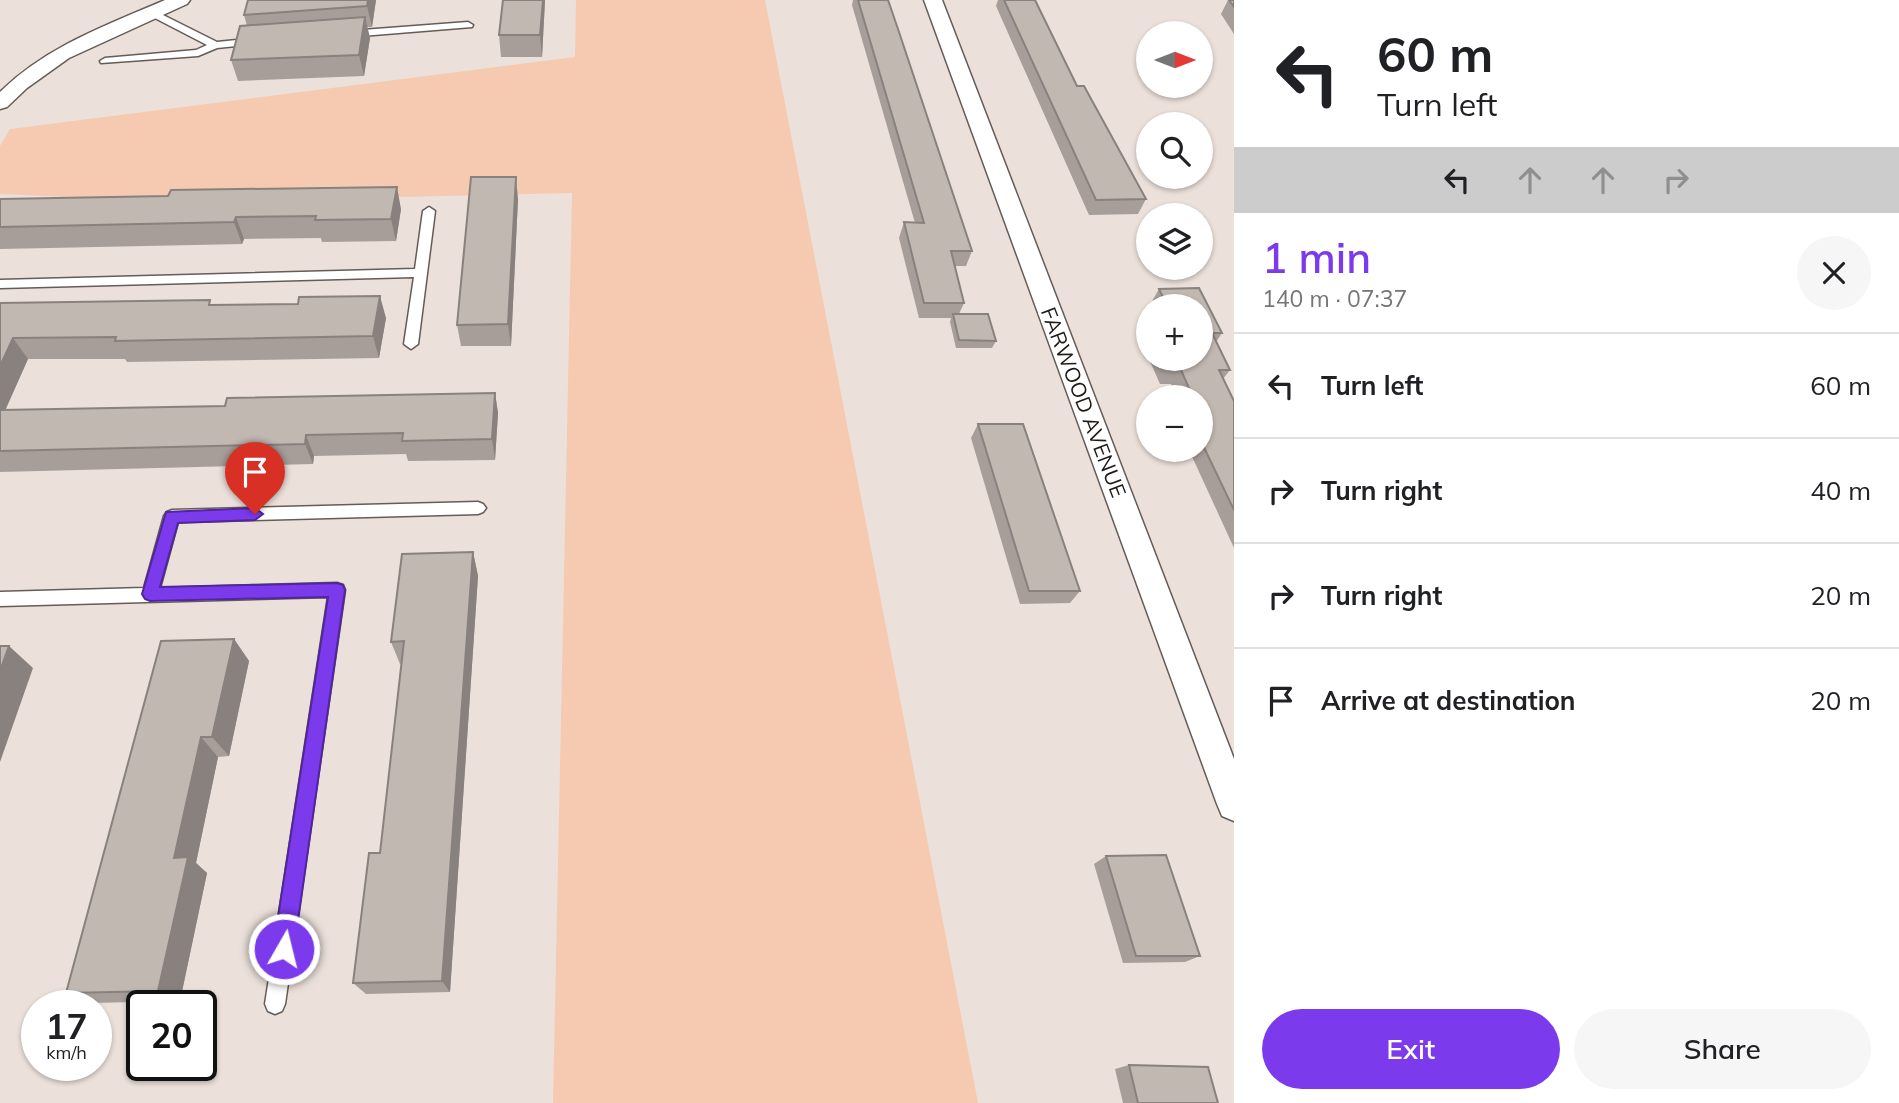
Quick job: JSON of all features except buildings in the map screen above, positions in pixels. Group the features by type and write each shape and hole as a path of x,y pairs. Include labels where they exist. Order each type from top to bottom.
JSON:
{"street":[{"path":"0,103 19,82 74,45 181,0"},
{"name":"FARWOOD AVENUE","path":"933,0 1234,804"}],"lane":[{"path":"152,13 215,45"},
{"path":"335,35 468,25"},
{"path":"105,61 198,52 215,45 268,40"},
{"path":"411,344 429,211"},
{"path":"0,284 420,273"},
{"path":"150,594 172,516 478,508"},
{"path":"0,600 337,590 275,1004"}],"shaded area":[{"path":"576,0 765,0 978,1103 553,1103 572,193 177,202 0,194 0,146 10,129 575,57"}],"route":[{"path":"255,514 172,516 150,594 337,590 284,949"}]}
